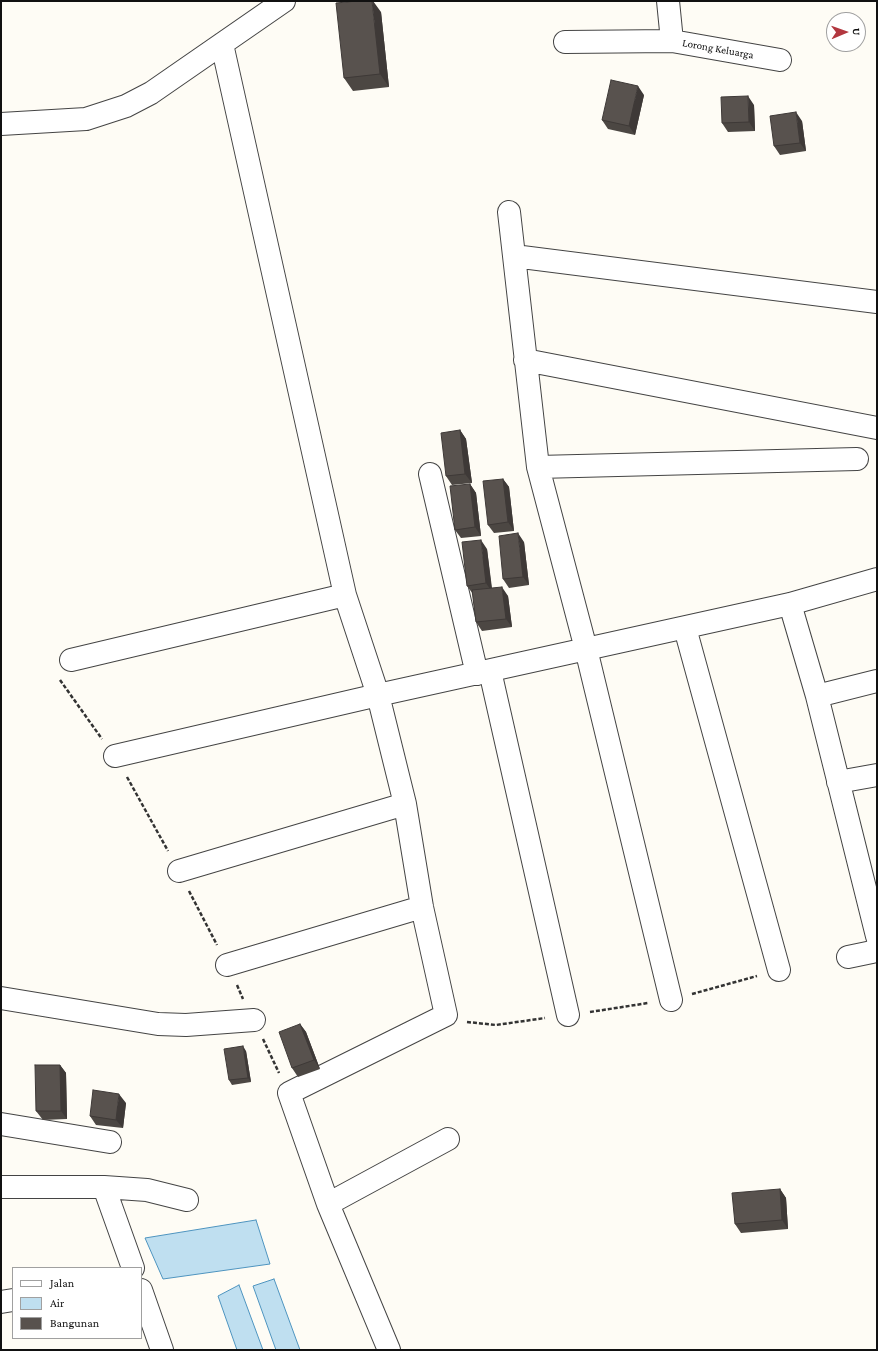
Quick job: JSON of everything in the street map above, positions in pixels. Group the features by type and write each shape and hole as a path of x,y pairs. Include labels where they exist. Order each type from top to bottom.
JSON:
{"street":[{"path":"1,124 86,119 126,106 151,93 284,1"},
{"name":"Lorong Keluarga","path":"668,1 672,41 780,60"},
{"path":"565,42 672,41"},
{"path":"222,44 345,595 378,695 404,804 422,907 446,1015 289,1093 328,1204 389,1350"},
{"path":"509,212 538,467 586,649 671,1000"},
{"path":"514,256 877,302"},
{"path":"525,360 877,428"},
{"path":"538,467 857,459"},
{"path":"430,474 483,673 568,1015"},
{"path":"115,756 378,695 790,604 877,579"},
{"path":"71,660 345,595"},
{"path":"790,604 817,696 876,925"},
{"path":"685,628 779,970"},
{"path":"817,696 877,681"},
{"path":"838,782 877,775"},
{"path":"179,871 404,804"},
{"path":"227,965 422,907"},
{"path":"848,958 872,952 877,947"},
{"path":"1,998 158,1024 186,1025 254,1020"},
{"path":"1,1124 110,1142"},
{"path":"328,1204 448,1139"},
{"path":"104,1186 133,1267"},
{"path":"1,1187 104,1186 147,1190 187,1200"},
{"path":"142,1293 162,1350"},
{"path":"1,1302 12,1300"}],"path":[{"path":"671,1000 779,970"}],"water":[{"path":"256,1220 270,1264 163,1279 145,1238"},
{"path":"274,1279 300,1350 276,1350 253,1286"},
{"path":"239,1285 263,1350 237,1350 218,1296"}],"building":[{"path":"372,1 380,74 344,78 336,3"},
{"path":"611,80 638,86 629,126 602,120"},
{"path":"748,96 749,122 722,123 721,97"},
{"path":"796,112 800,143 774,146 770,116"},
{"path":"460,430 465,474 446,476 441,433"},
{"path":"503,479 508,522 488,525 483,481"},
{"path":"470,484 475,527 455,530 450,486"},
{"path":"518,533 523,577 503,579 499,536"},
{"path":"481,540 486,583 467,586 462,542"},
{"path":"502,587 506,619 476,622 472,590"},
{"path":"300,1024 314,1060 292,1068 279,1032"},
{"path":"243,1046 248,1078 229,1080 224,1049"},
{"path":"35,1065 60,1065 61,1111 36,1111"},
{"path":"93,1090 119,1094 116,1120 90,1116"},
{"path":"780,1189 782,1220 735,1224 732,1193"}]}
